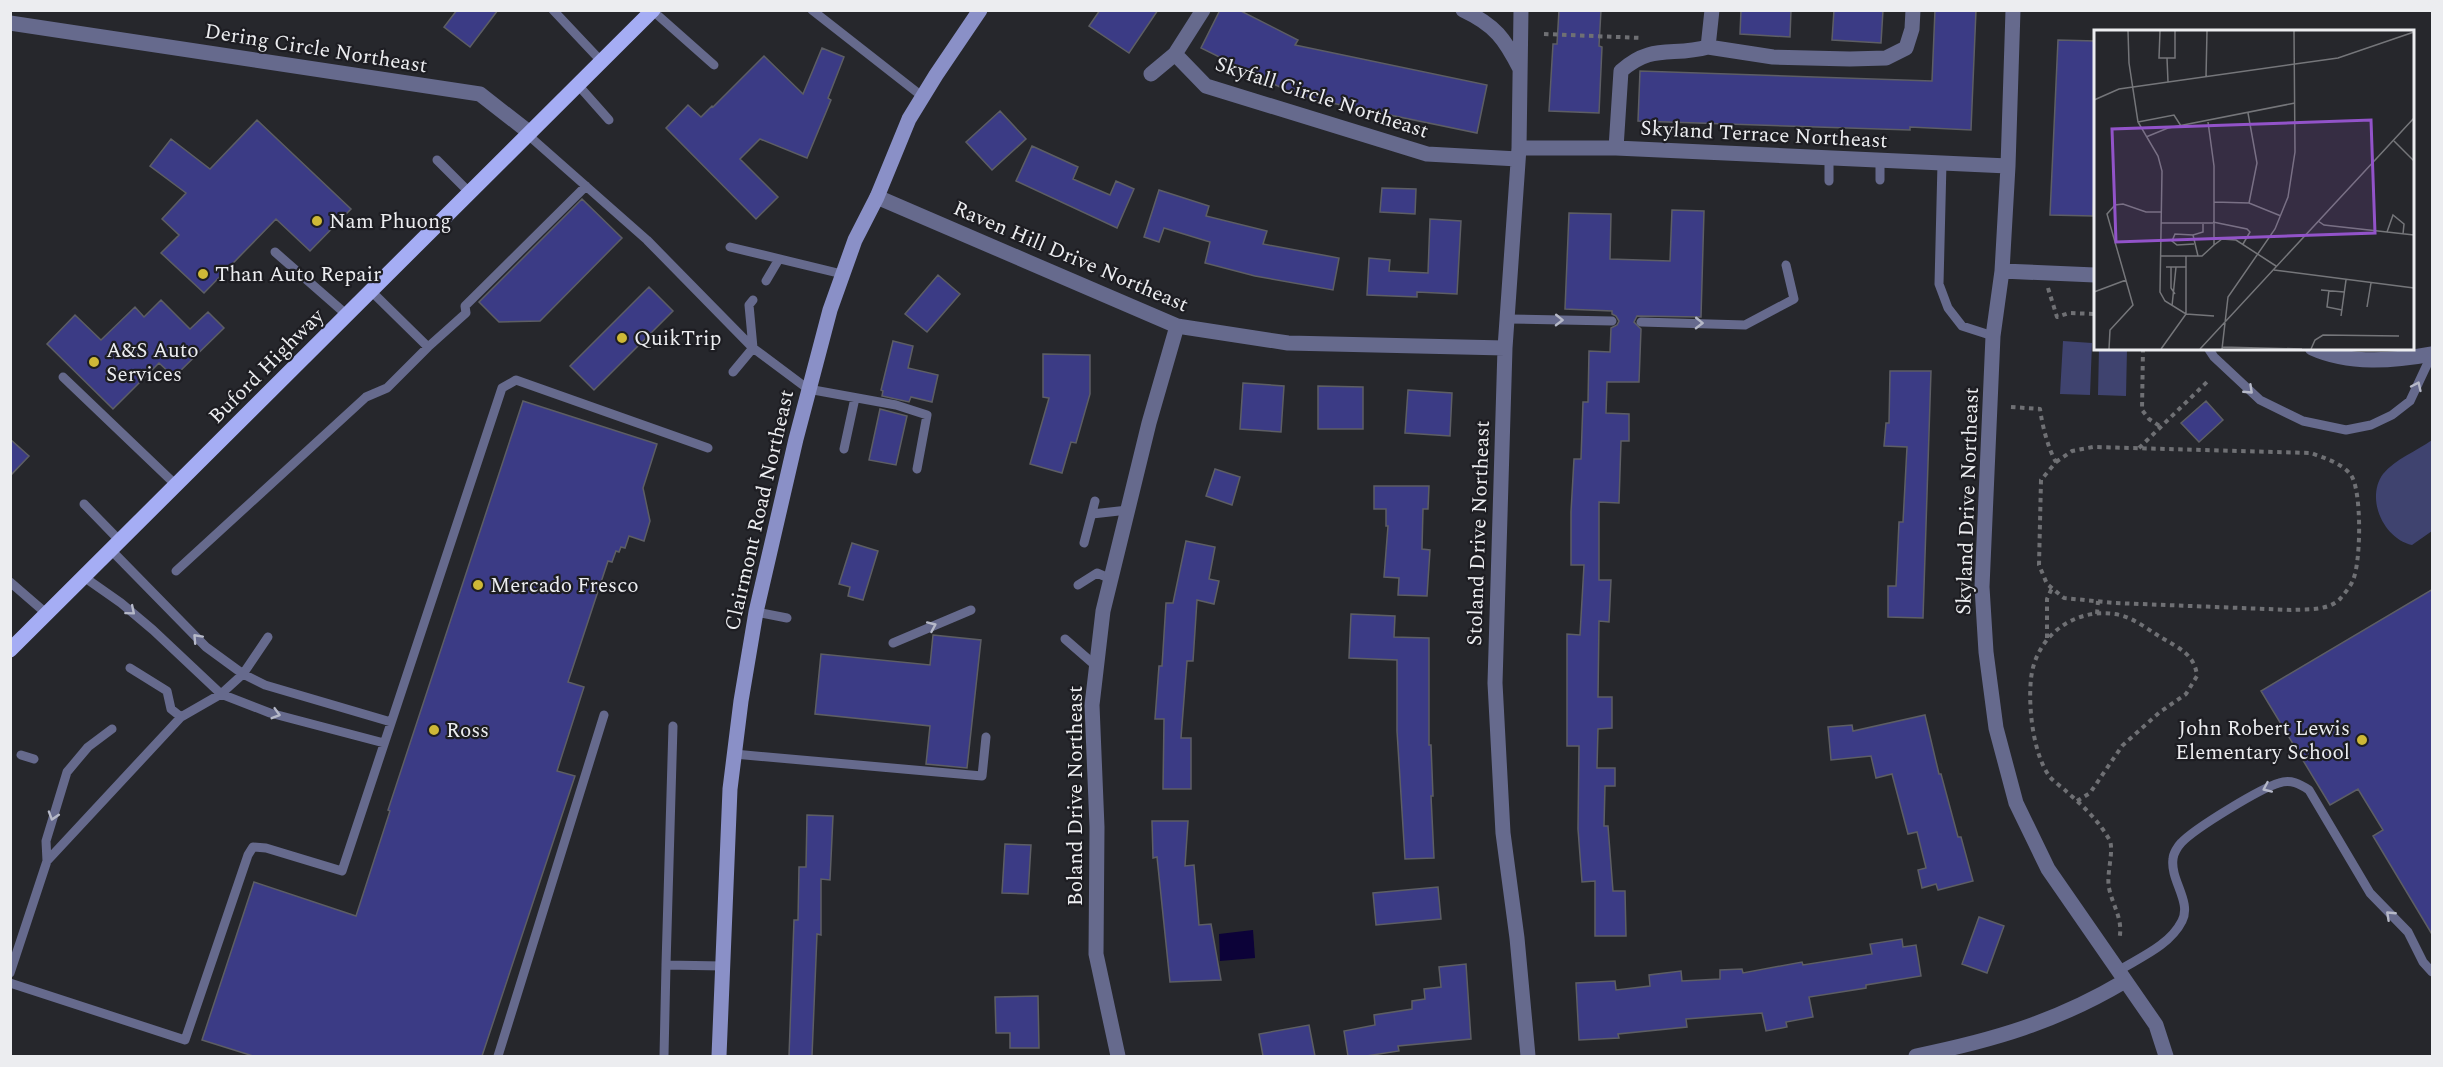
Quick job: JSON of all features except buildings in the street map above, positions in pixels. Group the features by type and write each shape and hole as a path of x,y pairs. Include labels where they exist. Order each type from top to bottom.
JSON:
{"main road":[{"name":"Clairmont Road Northeast","path":"719,1056 730,789 734,754 756,612 808,389 855,240 878,197 909,119 980,10"},
{"name":"Buford Highway","path":"10,650 653,11"}],"street":[{"path":"1151,74 1175,54 1203,10"},
{"path":"1463,10 1480,18 1506,42 1521,72"},
{"name":"Stoland Drive Northeast","path":"1521,10 1518,153 1505,348 1495,683 1503,833 1517,938 1528,1056"},
{"path":"1708,47 1712,10"},
{"path":"1616,148 1621,70 1645,54 1691,52 1708,47 1773,57 1886,58 1906,48 1912,29 1913,10"},
{"name":"Skyland Drive Northeast","path":"2013,10 2008,166 2002,271 1993,336 1982,587 1986,652 1996,728 2016,803 2048,869 2156,1025 2166,1056"},
{"name":"Dering Circle Northeast","path":"10,23 480,94 529,134"},
{"name":"Skyfall Circle Northeast","path":"1175,54 1206,86 1427,154 1518,153"},
{"name":"Skyland Terrace Northeast","path":"1518,153 1616,148 2008,166"},
{"name":"Raven Hill Drive Northeast","path":"878,197 1177,326 1288,343 1505,348"},
{"path":"2002,271 2094,275"},
{"name":"Boland Drive Northeast","path":"1118,1056 1096,954 1097,827 1092,705 1103,611 1149,423 1177,326"},
{"path":"2316,350 2325,354 2360,360 2398,359 2432,354"},
{"path":"1916,1056 1979,1043 2021,1030 2087,1004 2122,976"}],"lane":[{"path":"553,10 602,62"},
{"path":"813,10 923,97"},
{"path":"653,11 714,65"},
{"path":"578,86 609,120"},
{"path":"529,134 647,240 753,348 808,389 896,405 927,415 917,469"},
{"path":"1829,159 1829,180"},
{"path":"437,160 470,193"},
{"path":"1880,161 1880,180"},
{"path":"1942,163 1939,284 1948,308 1962,326 1993,336"},
{"path":"176,571 366,397 387,387 466,313 465,306 586,186"},
{"path":"730,247 843,274"},
{"path":"275,252 347,315"},
{"path":"766,281 779,259"},
{"path":"1641,322 1745,325 1794,299 1786,265"},
{"path":"371,291 428,347"},
{"path":"733,372 753,348 749,305 753,300"},
{"path":"1507,319 1612,321"},
{"path":"2209,350 2260,400 2303,421 2346,430 2371,425 2392,415 2410,401 2432,354"},
{"path":"63,377 176,485"},
{"path":"10,983 185,1040 248,855 253,847 266,848 342,871 502,388 516,380 708,448"},
{"path":"844,449 855,398"},
{"path":"1084,543 1095,501"},
{"path":"84,504 116,545 206,647 243,674 265,685 391,722"},
{"path":"1092,514 1128,510"},
{"path":"1078,585 1097,573 1111,579"},
{"path":"84,577 121,603 153,630 221,694 270,712 384,742"},
{"path":"10,582 46,614"},
{"path":"893,643 971,610"},
{"path":"756,612 787,618"},
{"path":"47,861 181,717 221,694 243,674 268,637"},
{"path":"1065,639 1096,666"},
{"path":"129,668 166,691 171,709 181,717"},
{"path":"498,1056 604,714"},
{"path":"664,1056 673,726"},
{"path":"10,973 47,861 46,841 67,772 88,747 112,729"},
{"path":"734,754 982,776 986,737"},
{"path":"21,755 34,759"},
{"path":"2122,976 2173,937 2184,918 2184,900 2175,880 2173,858 2181,843 2262,789 2282,782 2298,783 2309,790 2370,893 2408,932 2423,962 2433,972"},
{"path":"666,965 723,966"}],"path":[{"path":"1544,33 1644,38"},
{"path":"2048,288 2057,317 2068,313 2094,314"},
{"path":"2143,350 2142,410 2149,419 2161,427"},
{"path":"2139,448 2207,382"},
{"path":"2011,406 2040,409 2042,425 2056,462"},
{"path":"2093,447 2139,448 2311,453 2335,462 2350,475 2359,497 2357,561 2354,580 2339,600 2320,608 2291,610 2064,598 2047,584 2039,565 2041,480 2056,462 2072,451 2093,447"},
{"path":"2047,638 2047,598 2052,588"},
{"path":"2097,614 2098,601"},
{"path":"2077,801 2090,793 2122,746 2160,712 2186,694 2197,676 2193,660 2144,627 2128,618 2113,614 2080,616 2067,622 2047,638 2038,655 2031,677 2031,717 2039,752 2050,776 2077,801 2099,821 2111,841 2109,889 2122,929 2119,940"}],"shaded area":[{"path":"2063,341 2092,343 2090,395 2060,394"},
{"path":"2099,350 2127,350 2126,396 2098,395"},
{"path":"2432,440 2432,531 2412,545 2393,535 2380,517 2376,495 2378,484 2383,474 2394,464"},
{"path":"1253,930 1255,958 1220,961 1219,934"}],"place":[{"name":"Nam Phuong","path":"317,221"},
{"name":"Than Auto Repair","path":"203,274"},
{"name":"QuikTrip","path":"622,338"},
{"name":"A&S Auto Services","path":"94,362"},
{"name":"Mercado Fresco","path":"478,585"},
{"name":"Ross","path":"434,730"},
{"name":"John Robert Lewis Elementary School","path":"2362,740"}]}
